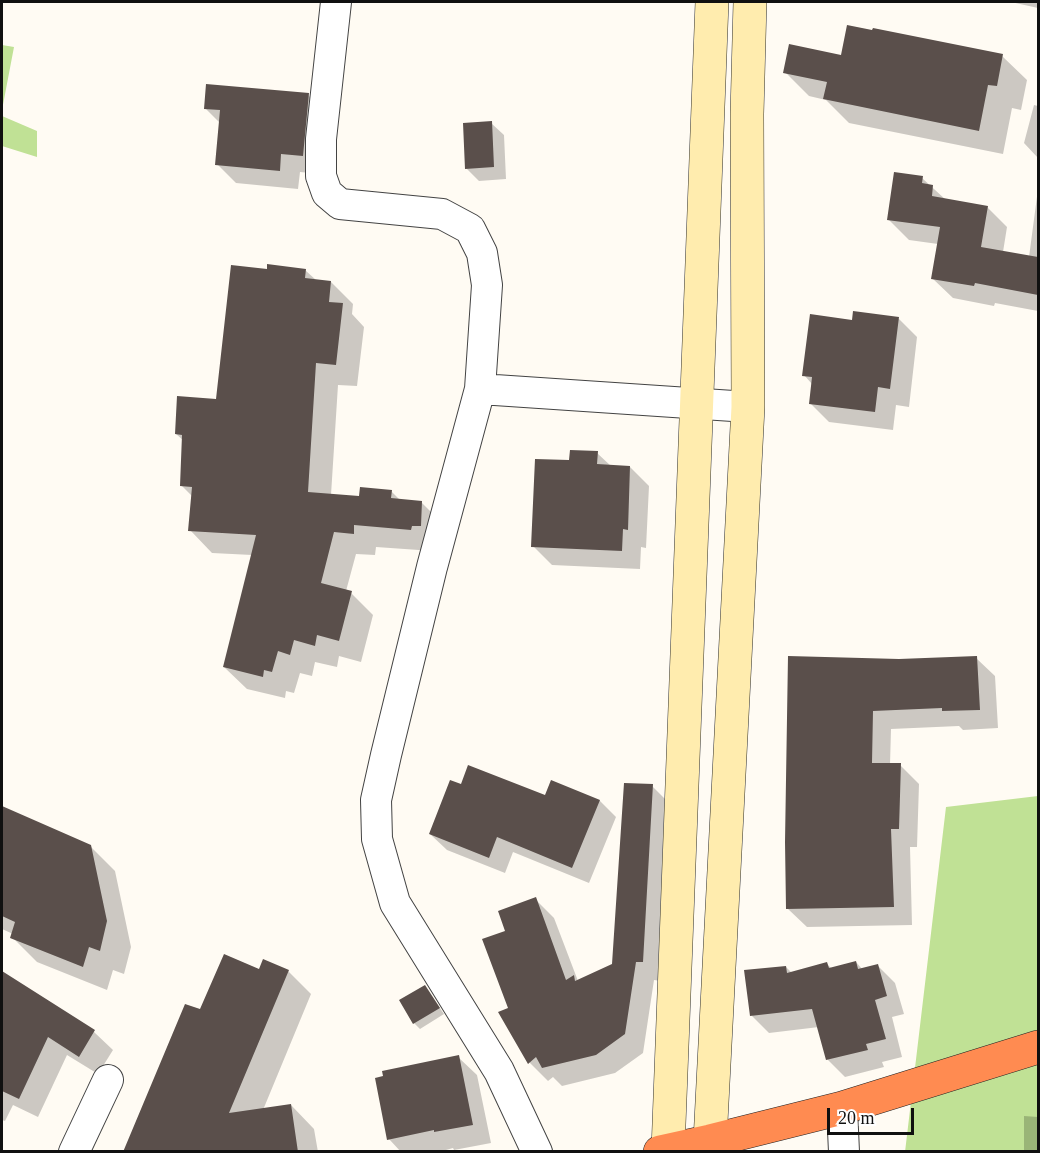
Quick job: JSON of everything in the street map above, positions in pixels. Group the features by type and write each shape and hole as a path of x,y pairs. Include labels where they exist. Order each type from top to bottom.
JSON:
{"highway":[{"path":"664,1151 842,1108 1038,1047"}],"street":[{"path":"336,2 321,139 321,176 327,193 340,204 442,214 470,229 482,253 488,285 480,389 432,567 386,755 376,800 377,839 395,903 499,1071 537,1152"},
{"path":"664,1151 712,2"},
{"path":"710,1141 748,407 747,114 750,2"},
{"path":"480,389 748,407"},
{"path":"74,1152 108,1080"},
{"path":"842,1108 844,1152"}],"green space":[{"path":"2,45 14,47 2,110"},
{"path":"2,116 37,131 37,157 2,146"},
{"path":"1038,796 1038,1151 905,1152 946,807"}],"building":[{"path":"847,25 872,30 873,28 1003,54 997,86 988,85 979,131 823,99 827,82 783,73 789,44 841,55"},
{"path":"206,84 309,93 303,156 281,154 280,171 215,165 220,110 204,109"},
{"path":"492,121 494,167 465,169 463,123"},
{"path":"894,172 923,176 922,183 933,185 932,196 988,206 981,247 1038,257 1038,295 975,283 974,286 931,279 940,227 887,220"},
{"path":"267,264 306,269 305,278 331,281 329,302 343,303 336,365 316,363 308,492 359,496 360,487 392,490 391,498 422,501 421,526 412,526 411,530 354,525 354,534 334,532 321,583 352,591 339,641 317,635 315,646 294,640 290,655 278,651 272,672 264,670 263,677 223,667 256,535 188,531 192,487 180,486 182,435 175,434 177,396 216,399 231,265 267,269"},
{"path":"853,311 899,317 890,389 878,387 875,412 809,404 812,377 802,376 810,314 852,320"},
{"path":"570,450 598,451 597,464 630,466 628,530 623,529 622,551 531,547 535,459 569,460"},
{"path":"788,656 899,659 977,656 980,710 942,711 942,708 873,711 872,763 901,763 899,829 891,829 894,907 786,909"},
{"path":"468,765 545,795 551,780 600,800 572,868 497,837 489,858 429,834 450,780 461,784"},
{"path":"624,783 653,784 643,962 636,962 625,1034 596,1055 542,1068 536,1057 528,1064 498,1012 508,1008 482,939 505,931 498,911 536,897 566,980 574,975 575,981 612,964"},
{"path":"2,806 91,845 107,921 100,951 89,947 83,967 10,938 15,922 2,916"},
{"path":"224,954 259,969 263,959 289,970 229,1113 291,1104 298,1152 123,1152 185,1004 200,1009"},
{"path":"856,961 858,969 878,964 887,996 875,1000 886,1039 866,1044 868,1050 826,1060 812,1009 750,1016 744,970 786,966 787,973 827,962 829,968"},
{"path":"2,971 95,1030 79,1057 48,1037 19,1099 2,1091"},
{"path":"425,985 440,1008 413,1024 399,1000"},
{"path":"459,1055 473,1125 387,1140 375,1078 383,1076 382,1071"}]}
